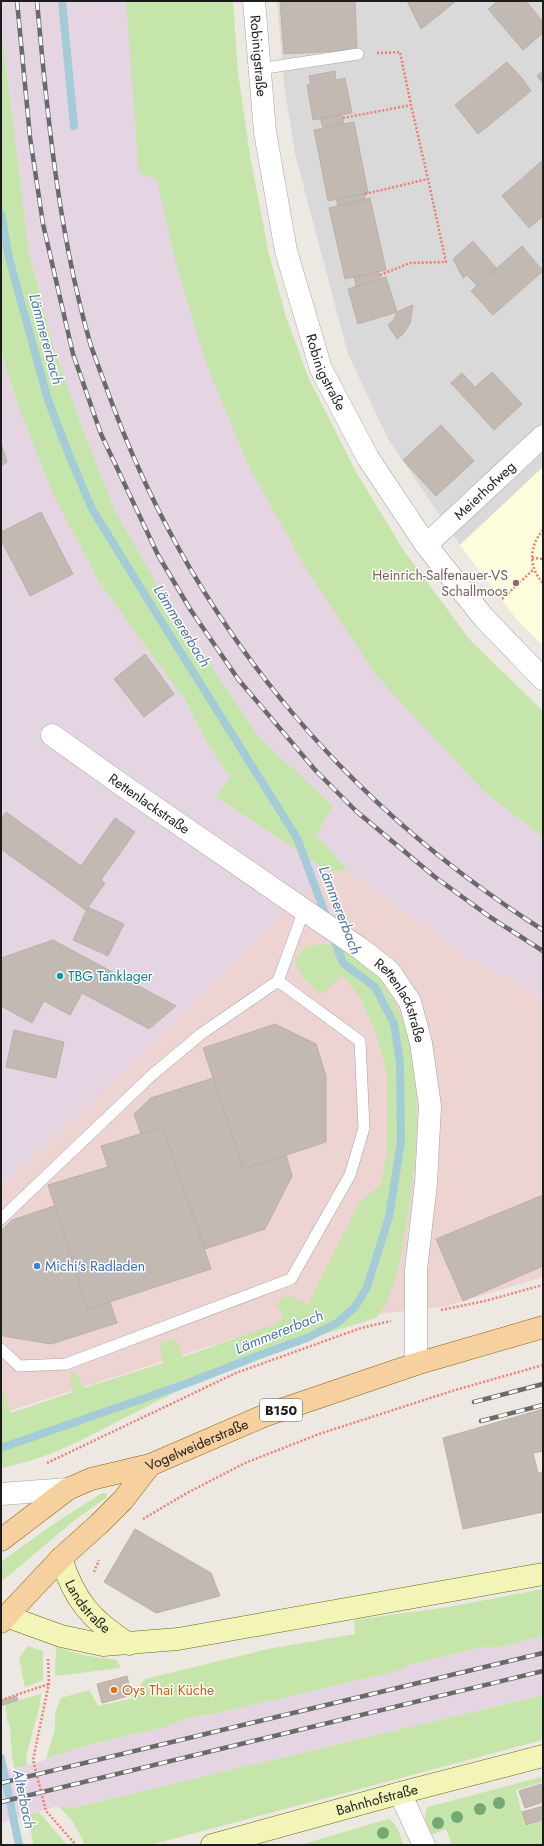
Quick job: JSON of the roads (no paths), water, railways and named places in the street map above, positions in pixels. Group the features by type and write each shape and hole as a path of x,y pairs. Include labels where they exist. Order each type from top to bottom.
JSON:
{"main road":[{"name":"Vogelweiderstraße","path":"1,1540 68,1489 91,1479 150,1465 266,1415 416,1364 543,1327"},
{"name":"B150","path":"3,1618 61,1558 99,1524 118,1504 150,1465"},
{"name":"Landstraße","path":"61,1558 68,1579 77,1596 96,1620 110,1632 129,1644"},
{"path":"3,1618 46,1631 103,1645 129,1644 178,1639 543,1574"},
{"name":"Bahnhofstraße","path":"212,1845 257,1839 400,1793 543,1756"}],"street":[{"name":"Robinigstraße","path":"254,1 265,132 286,251 321,369 368,458 426,545 484,618 543,679"},
{"name":"Meierhofweg","path":"426,545 543,436"},
{"name":"Rettenlackstraße","path":"52,735 122,785 361,949 389,971 410,1002 421,1043 430,1106 426,1183 416,1270 416,1364"},
{"path":"1,1494 68,1489"},
{"path":"400,1793 424,1845"}],"lane":[{"path":"259,69 358,54"},
{"path":"1,1219 152,1074 201,1034 278,981 311,914"},
{"path":"1,1349 19,1366 66,1364 291,1279 350,1175 364,1128 360,1041 278,981"}],"waterway":[{"name":"Lämmererbach","path":"62,1 74,126"},
{"name":"Lämmererbach","path":"1,213 9,258 48,400 92,509 297,838 327,919"},
{"name":"Lämmererbach","path":"1,1448 188,1383 307,1338 337,1323 354,1308 361,1298 367,1287 389,1217 401,1142 400,1063 394,1024 375,987 343,963 333,936"},
{"name":"Alterbach","path":"1,1758 19,1845"}],"railway":[{"path":"17,1 30,137 43,224 73,354 101,434 158,555 190,609 238,679 316,771 356,811 435,877 490,917 543,951"},
{"path":"37,1 50,131 62,219 80,305 91,346 110,398 144,480 184,558 230,631 282,700 339,765 402,825 470,880 543,930"},
{"path":"474,1402 543,1384"},
{"path":"481,1421 543,1405"},
{"path":"1,1783 543,1653"},
{"path":"1,1802 543,1671"}],"place":[{"name":"Heinrich-Salfenauer-VS Schallmoos","path":"516,583"},
{"name":"TBG Tanklager","path":"60,976"},
{"name":"Michi's Radladen","path":"37,1266"},
{"name":"Oys Thai Küche","path":"114,1690"}]}
